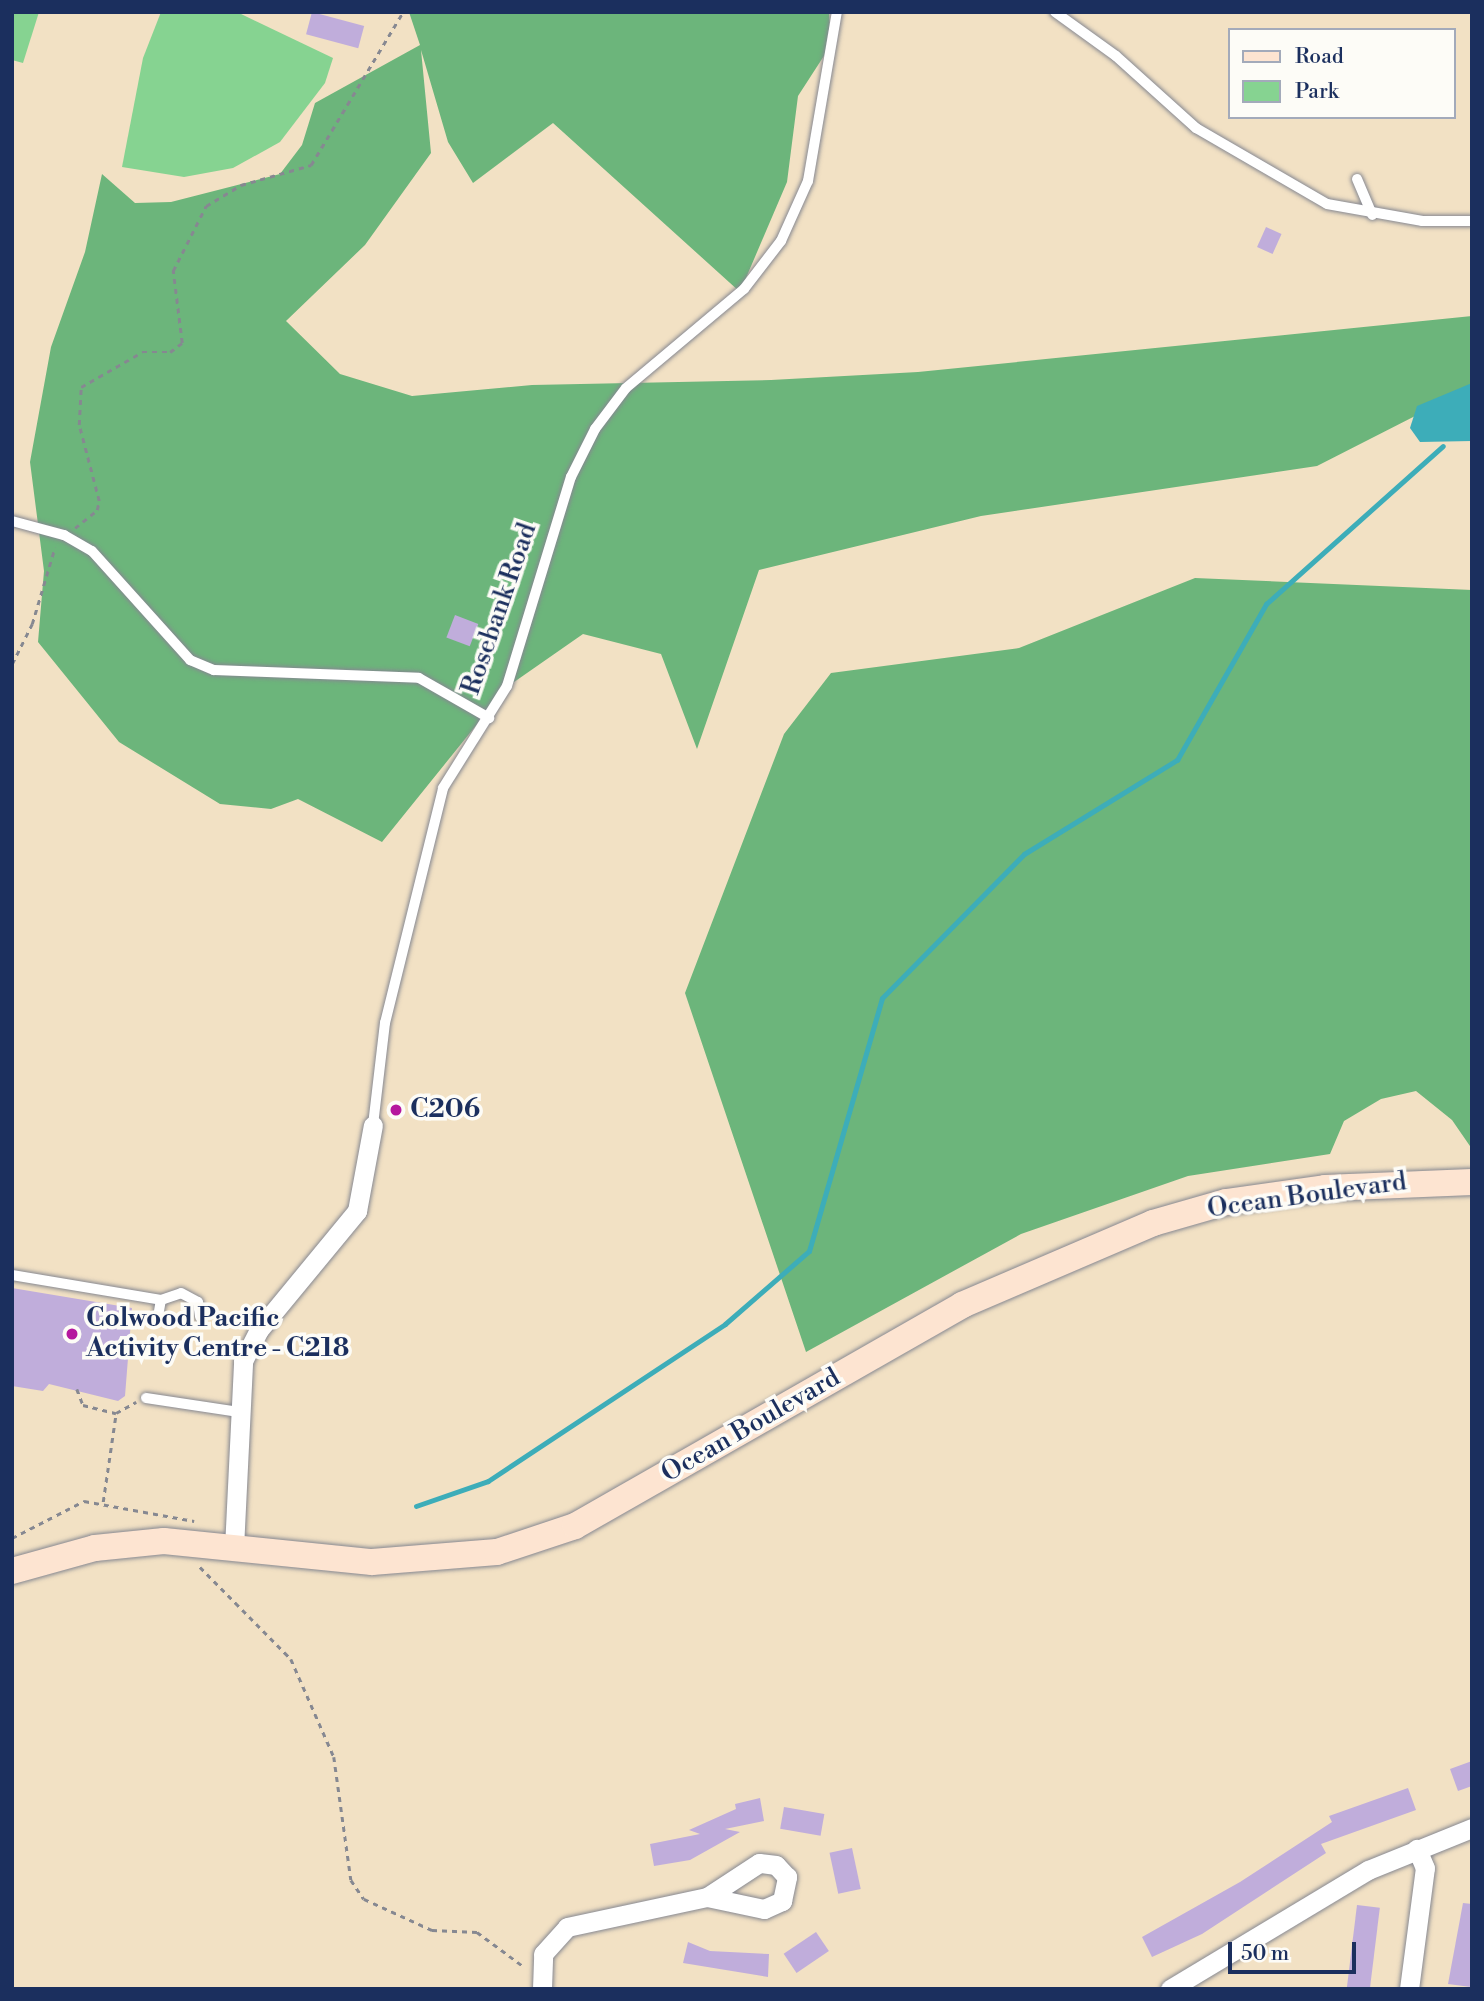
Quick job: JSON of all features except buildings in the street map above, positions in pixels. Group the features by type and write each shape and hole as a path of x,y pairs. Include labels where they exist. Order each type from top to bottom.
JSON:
{"street":[{"name":"Rosebank Road","path":"234,1548 239,1412 248,1345 356,1211 373,1125"},
{"name":"Ocean Boulevard","path":"12,1572 95,1548 201,1545 372,1562 433,1562 497,1552 586,1520 962,1305 1153,1223 1226,1202 1325,1188 1472,1182"},
{"path":"1170,1989 1368,1870 1472,1828"},
{"path":"1409,1989 1425,1868 1417,1849"},
{"path":"541,1979 543,1954 567,1927 707,1897"}],"lane":[{"name":"Rosebank Road","path":"373,1125 385,1023 443,788 489,718 520,649 571,477 595,429 626,388 744,289 781,241 808,181 837,12"},
{"path":"1055,12 1116,56 1196,128 1327,204 1372,215 1472,221"},
{"path":"1357,179 1372,215"},
{"path":"12,520 64,535 92,551 190,660 214,670 419,678 489,718"},
{"path":"12,1275 160,1306 169,1294 191,1296 200,1317"},
{"path":"146,1398 239,1412"}],"path":[{"path":"12,664 32,624 51,552 64,535 97,510 99,501 79,425 81,387 142,352 170,352 182,343 173,271 206,206 241,185 311,165 403,12"},
{"path":"77,1389 83,1405 116,1413 146,1398"},
{"path":"103,1502 116,1413"},
{"path":"12,1538 68,1504 103,1502 200,1522 201,1545 198,1563 209,1582 274,1636 323,1726 334,1756 351,1880 363,1899 432,1930 477,1932 517,1965 541,1979"}],"green space":[{"path":"12,12 39,12 23,63 12,60"},
{"path":"161,12 239,13 333,58 325,83 280,142 233,168 184,177 122,167 143,58"},
{"path":"409,12 829,12 831,45 798,96 787,182 740,292 553,123 473,183 448,142 421,50 431,153 365,245 286,321 340,374 412,396 532,385 771,380 918,372 1472,316 1472,387 1317,466 981,516 759,570 697,749 661,654 583,634 507,687 382,842 298,799 271,809 220,804 119,742 38,642 44,571 30,462 51,347 85,252 102,174 135,203 171,202 280,174 302,145 315,103 420,45"},
{"path":"1195,578 1472,590 1472,1149 1452,1120 1416,1091 1381,1099 1344,1121 1330,1154 1188,1176 1021,1234 806,1352 685,993 784,734 831,673 1019,648"}],"water":[{"path":"1472,383 1472,441 1420,442 1410,428 1417,406"}],"waterway":[{"path":"416,1506 488,1481 725,1324 809,1251 882,998 1024,854 1177,760 1266,604 1443,446"}],"place":[{"name":"C206","path":"396,1110"},
{"name":"Colwood Pacific Activity Centre - C218","path":"72,1334"}]}
